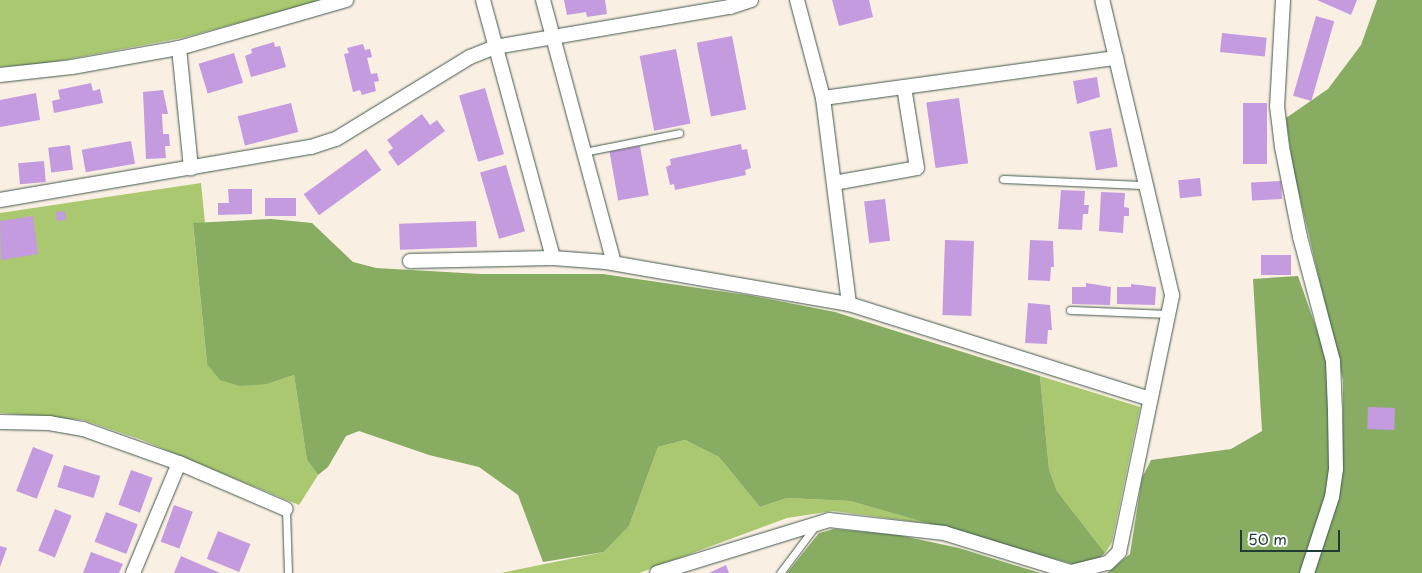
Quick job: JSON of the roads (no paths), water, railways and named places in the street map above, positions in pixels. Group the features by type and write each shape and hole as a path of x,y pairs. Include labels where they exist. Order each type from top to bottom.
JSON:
{"street":[{"path":"0,75 72,67 179,48 346,0"},
{"path":"483,0 553,258"},
{"path":"543,0 614,263"},
{"path":"0,200 311,147 336,140 470,57 495,47 730,7 751,0"},
{"path":"797,0 823,98 849,304"},
{"path":"657,573 829,520 944,533 1071,572 1095,568 1108,563 1119,552 1125,535 1150,399 1170,314 1172,295 1168,270 1143,185 1102,0"},
{"path":"1283,0 1277,106 1282,147 1300,237 1334,369 1336,469 1332,497 1307,573"},
{"path":"179,48 192,168"},
{"path":"823,98 1116,58"},
{"path":"834,183 917,168 904,87"},
{"path":"410,261 553,258 614,263 849,304 1150,399"},
{"path":"0,422 49,423 83,429 179,463 286,509"},
{"path":"133,573 179,463"}],"lane":[{"path":"584,152 678,134"},
{"path":"1003,180 1143,185"},
{"path":"1070,310 1170,314"},
{"path":"286,509 288,573"},
{"path":"780,573 818,523"}]}
